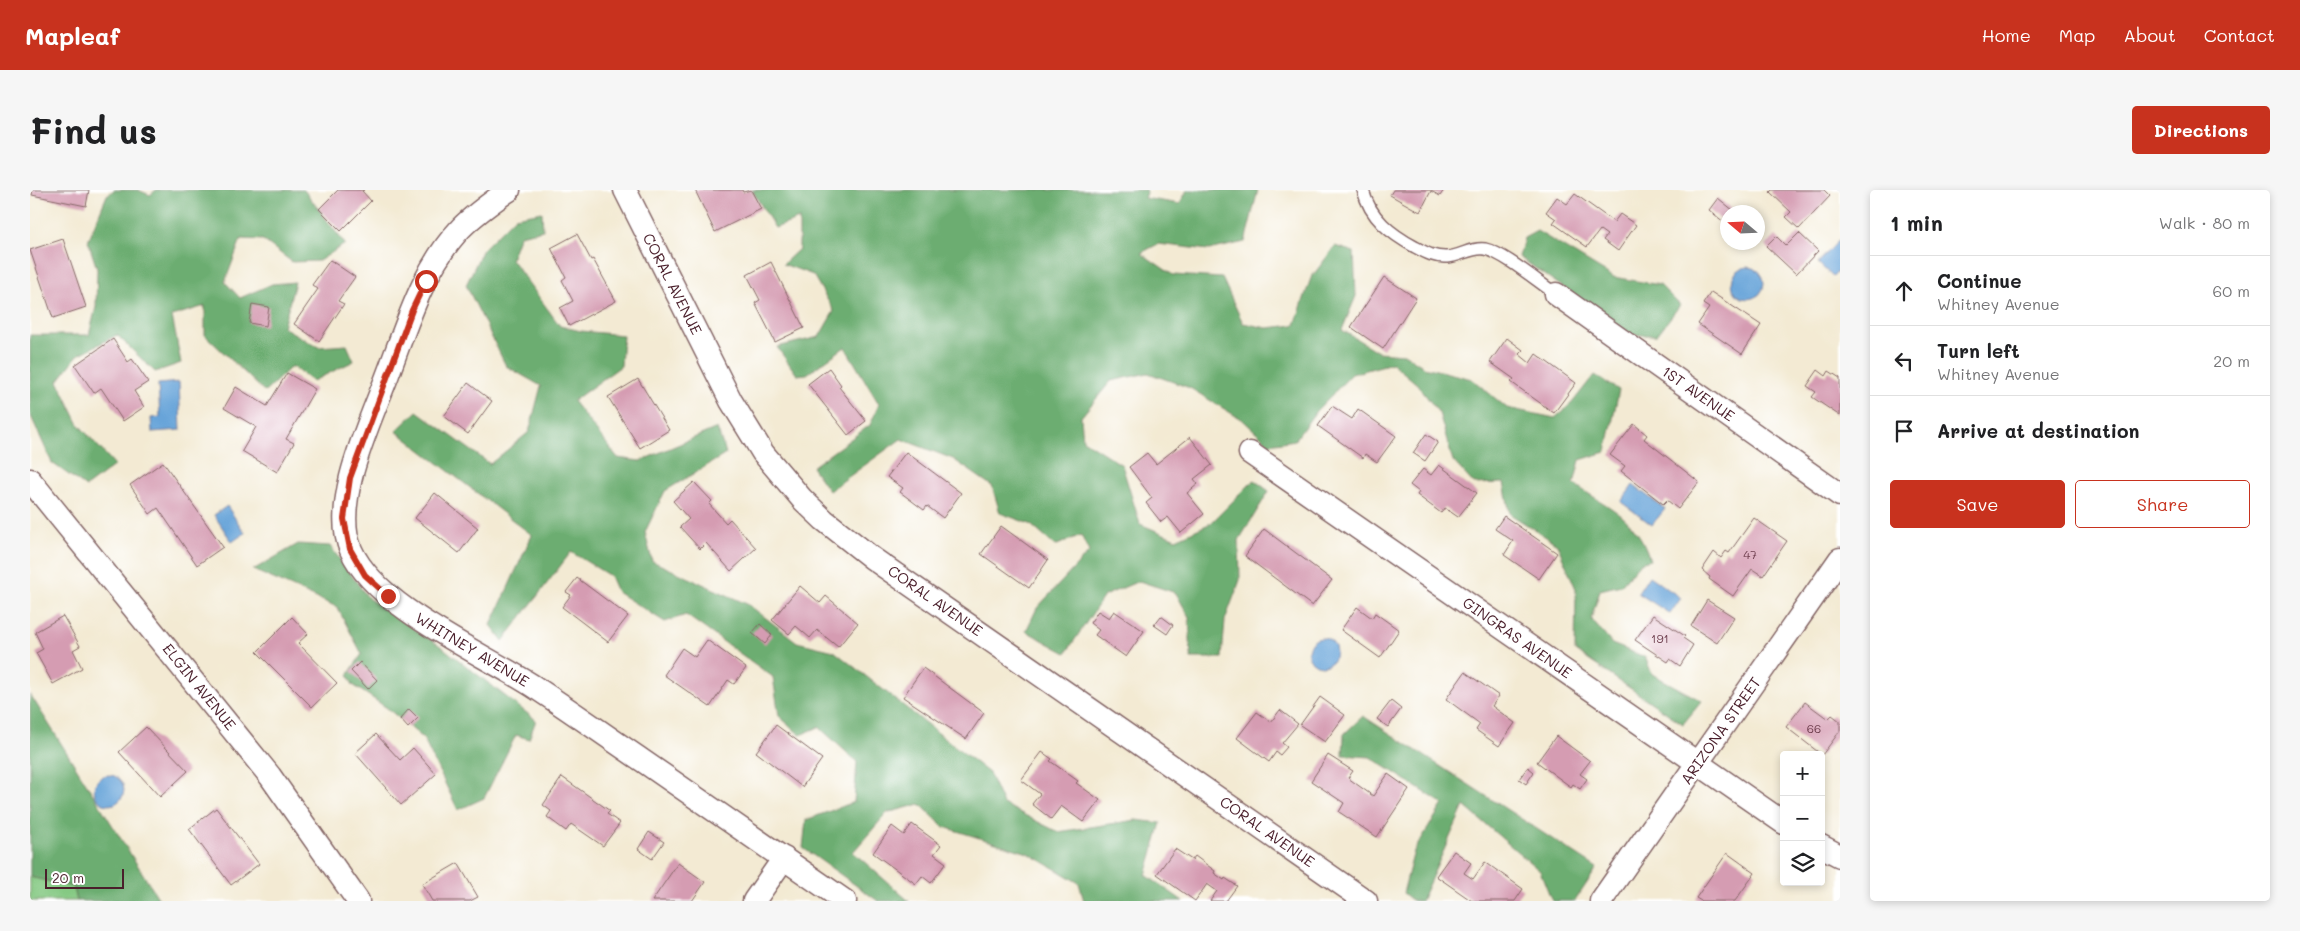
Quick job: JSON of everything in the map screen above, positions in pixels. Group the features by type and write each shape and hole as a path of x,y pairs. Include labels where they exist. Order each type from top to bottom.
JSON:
{"street":[{"name":"WHITNEY AVENUE","path":"509,190 482,209 459,230 441,254 412,310 350,478 344,519 350,549 365,575 388,596 413,614 532,686 845,901"},
{"name":"CORAL AVENUE","path":"625,190 731,401 763,453 802,499 824,520 872,558 1366,901"},
{"name":"1ST AVENUE","path":"1556,294 1840,495"},
{"name":"GINGRAS AVENUE","path":"1250,453 1780,821"},
{"name":"ELGIN AVENUE","path":"30,480 270,776 358,901"},
{"name":"ARIZONA STREET","path":"1601,901 1698,765 1840,559"},
{"path":"1825,848 1840,856"},
{"path":"754,901 784,858"}],"lane":[{"path":"1363,190 1371,210 1383,226 1399,238 1434,257 1449,257 1483,248 1494,252 1556,294"}],"green space":[{"path":"114,190 138,190 150,195 156,190 304,190 345,244 319,261 292,262 263,240 241,239 225,282 240,298 272,284 295,282 283,327 318,347 347,345 354,361 313,381 292,366 265,392 205,335 205,306 172,316 181,363 155,372 117,335 78,355 58,381 79,425 115,465 86,487 52,463 30,414 30,335 89,335 96,307 97,269 88,241 107,195"},
{"path":"752,190 1147,190 1144,198 1180,204 1187,190 1258,190 1245,242 1209,250 1158,244 1141,253 1173,275 1222,278 1243,323 1267,328 1295,325 1311,278 1335,246 1354,252 1356,296 1342,330 1378,352 1404,354 1424,367 1472,379 1507,408 1555,418 1572,403 1594,375 1619,390 1606,452 1580,460 1574,484 1620,514 1629,523 1644,545 1650,560 1640,563 1621,585 1600,590 1591,619 1612,644 1645,657 1652,674 1702,701 1683,724 1575,651 1576,589 1557,544 1510,514 1504,483 1474,484 1453,461 1439,413 1417,384 1392,363 1352,374 1316,411 1295,440 1269,444 1244,421 1190,388 1148,373 1111,381 1081,417 1083,440 1122,465 1140,524 1176,539 1211,523 1254,480 1269,491 1239,540 1240,580 1225,620 1222,658 1191,658 1189,617 1176,593 1139,581 1104,596 1066,653 1026,631 1037,608 1089,552 1081,535 1055,546 1030,524 1000,513 992,486 953,459 901,439 829,491 812,467 870,425 879,404 845,347 807,374 797,375 777,347 819,337 834,311 813,275 783,264 799,249 799,219 775,228"},
{"path":"542,212 543,230 520,235 511,259 560,326 581,331 623,335 621,366 573,401 618,458 640,461 717,428 726,454 665,491 645,532 652,561 749,605 797,642 834,651 989,773 1003,804 1058,832 1136,820 1161,823 1146,875 1183,901 1084,901 1079,883 1028,853 944,827 920,804 887,813 853,852 909,901 878,901 803,848 806,820 854,802 857,762 819,727 800,735 779,716 773,677 686,615 665,622 617,592 610,576 571,552 503,641 491,625 532,535 396,431 417,411 490,464 529,432 541,386 506,366 466,285 483,249 515,217"},
{"path":"1537,231 1613,277 1660,285 1680,305 1657,335 1632,335 1519,257 1524,238"},
{"path":"298,544 330,546 369,599 442,647 536,720 529,739 516,735 484,798 458,810 423,738 387,708 353,685 348,675 362,654 337,607 253,570"},
{"path":"30,694 160,901 77,901 74,887 30,877"},
{"path":"1363,716 1597,868 1575,901 1552,901 1540,871 1464,806 1421,901 1413,901 1403,893 1414,851 1443,804 1370,757 1343,755 1344,734"},
{"path":"30,877 74,887 77,901 30,901"}],"water":[{"path":"1840,239 1840,269 1833,277 1818,263"},
{"path":"1748,267 1760,271 1764,283 1760,295 1748,299 1736,295 1732,283 1736,271"},
{"path":"179,382 181,430 152,432 151,418 160,417 158,384"},
{"path":"1633,485 1665,509 1652,525 1621,502"},
{"path":"227,506 245,533 232,542 214,515"},
{"path":"1649,576 1681,598 1670,614 1638,593"},
{"path":"1322,638 1332,642 1336,652 1332,662 1322,666 1312,662 1308,652 1312,642"},
{"path":"109,775 120,779 124,790 120,801 109,805 98,801 94,790 98,779"}],"building":[{"path":"33,190 89,190 86,206 32,195"},
{"path":"338,190 364,190 362,191 371,201 341,231 319,209"},
{"path":"695,190 742,190 743,192 751,190 761,209 715,232"},
{"path":"1393,190 1444,190 1440,196 1431,191 1420,212 1390,195"},
{"path":"1772,190 1824,190 1830,196 1799,229 1786,217 1791,212 1770,192"},
{"path":"1575,194 1614,222 1620,214 1636,225 1618,251 1603,240 1607,235 1600,230 1587,247 1553,223 1556,219 1546,212 1557,197 1567,204"},
{"path":"1718,198 1727,205 1720,205 1720,219 1709,210"},
{"path":"1799,233 1818,251 1796,274 1766,246 1776,236 1786,246"},
{"path":"577,234 616,301 569,326 560,308 573,301 562,280 566,277 551,248"},
{"path":"63,239 86,307 53,318 30,250"},
{"path":"330,260 355,277 338,301 344,304 319,341 294,324 318,289 312,285"},
{"path":"771,262 804,328 775,342 755,303 760,300 747,275"},
{"path":"1384,277 1416,298 1383,349 1351,327"},
{"path":"1711,292 1761,325 1742,354 1698,324 1709,308 1703,304"},
{"path":"252,304 269,307 266,326 249,323"},
{"path":"1507,338 1523,350 1519,354 1530,363 1536,354 1576,383 1554,413 1511,382 1514,379 1490,362"},
{"path":"113,339 128,362 132,359 148,382 134,391 144,407 123,421 101,388 94,393 75,365"},
{"path":"829,368 841,385 839,387 866,421 848,435 808,384"},
{"path":"1818,370 1826,376 1829,371 1840,378 1840,416 1812,397 1816,392 1807,386"},
{"path":"287,373 315,389 286,439 294,443 277,472 242,451 256,427 224,408 236,387 267,406"},
{"path":"638,379 669,430 640,448 608,397"},
{"path":"468,383 492,401 468,434 444,416"},
{"path":"1332,406 1352,419 1358,409 1396,436 1377,462 1365,454 1363,458 1318,426"},
{"path":"1634,424 1647,435 1644,439 1699,482 1678,509 1667,500 1663,504 1621,471 1625,466 1610,455"},
{"path":"1426,434 1438,442 1425,461 1413,453"},
{"path":"1190,437 1212,465 1194,479 1198,484 1187,493 1204,514 1181,533 1168,517 1161,522 1146,503 1152,498 1129,467 1147,453 1156,464"},
{"path":"906,452 961,493 943,518 927,506 924,510 900,492 903,488 887,477"},
{"path":"163,462 223,547 197,565 158,508 150,514 130,485"},
{"path":"1439,465 1477,493 1458,517 1445,508 1441,513 1417,495 1419,492 1410,485 1423,469 1431,475"},
{"path":"694,482 712,501 709,504 726,523 730,519 756,548 731,571 706,543 700,549 680,527 689,519 673,501"},
{"path":"435,493 478,528 459,553 415,518"},
{"path":"1504,516 1557,553 1539,579 1504,555 1513,541 1495,529"},
{"path":"1754,518 1787,541 1763,576 1752,569 1733,596 1709,579 1710,577 1702,570 1714,552 1721,558 1726,551 1729,553"},
{"path":"1001,526 1048,560 1029,588 981,554"},
{"path":"1264,529 1332,580 1312,606 1245,556"},
{"path":"577,578 628,616 608,642 562,607 571,595 566,592"},
{"path":"800,586 820,603 826,596 858,623 838,647 817,630 810,638 796,626 789,634 772,620"},
{"path":"1707,600 1734,617 1717,643 1691,626"},
{"path":"1357,607 1372,618 1375,613 1399,630 1380,658 1341,630"},
{"path":"1098,611 1109,618 1114,611 1144,631 1126,657 1095,635 1099,630 1090,623"},
{"path":"1653,615 1685,636 1683,638 1693,645 1680,666 1670,659 1668,662 1635,640"},
{"path":"63,616 80,646 73,650 82,668 53,684 36,653 43,649 35,632"},
{"path":"1161,616 1173,625 1167,634 1154,625"},
{"path":"292,617 308,634 298,643 337,683 312,707 257,652"},
{"path":"760,624 772,635 765,644 752,633"},
{"path":"707,640 746,668 734,684 728,680 710,707 664,675 682,648 695,657"},
{"path":"360,662 377,680 368,689 351,671"},
{"path":"923,668 984,713 966,739 903,697"},
{"path":"1465,672 1499,696 1492,706 1515,723 1499,746 1476,730 1480,724 1446,699"},
{"path":"1320,697 1345,715 1325,742 1300,725"},
{"path":"1391,701 1401,709 1388,727 1377,719"},
{"path":"1805,702 1828,719 1832,715 1840,721 1840,731 1825,751 1817,751 1786,727"},
{"path":"409,709 418,718 408,728 400,719"},
{"path":"1280,710 1298,724 1282,743 1287,747 1280,755 1276,752 1269,762 1237,738 1257,712 1271,722"},
{"path":"776,725 822,759 802,787 756,752"},
{"path":"146,727 188,771 160,797 119,752"},
{"path":"376,734 400,760 413,748 436,774 401,805 355,753"},
{"path":"1556,736 1590,761 1580,774 1587,779 1580,789 1573,784 1571,787 1537,762"},
{"path":"1042,752 1052,759 1050,761 1078,781 1076,783 1100,800 1083,822 1061,806 1051,819 1032,804 1040,794 1021,780"},
{"path":"1328,755 1353,771 1348,778 1373,796 1388,774 1409,789 1377,837 1339,812 1344,803 1311,781"},
{"path":"1528,767 1534,772 1526,784 1519,779"},
{"path":"562,777 610,811 607,814 620,823 603,846 571,824 566,831 547,817 551,811 543,805"},
{"path":"216,808 259,864 231,885 189,829"},
{"path":"912,824 941,845 934,854 946,863 931,883 922,876 916,884 873,853 892,826 904,835"},
{"path":"649,832 664,842 652,859 638,849"},
{"path":"1175,849 1192,860 1195,856 1215,871 1214,873 1237,886 1226,901 1210,901 1217,891 1207,884 1195,901 1157,874"},
{"path":"1454,851 1471,863 1464,873 1473,879 1485,862 1523,889 1515,901 1472,901 1436,876"},
{"path":"1727,853 1755,873 1735,901 1701,901 1696,898"},
{"path":"458,863 478,897 470,901 432,901 422,884"},
{"path":"678,863 705,882 692,901 652,901"}],"route":[{"path":"388,596 365,575 350,549 344,519 350,478 412,310 426,281"}]}
